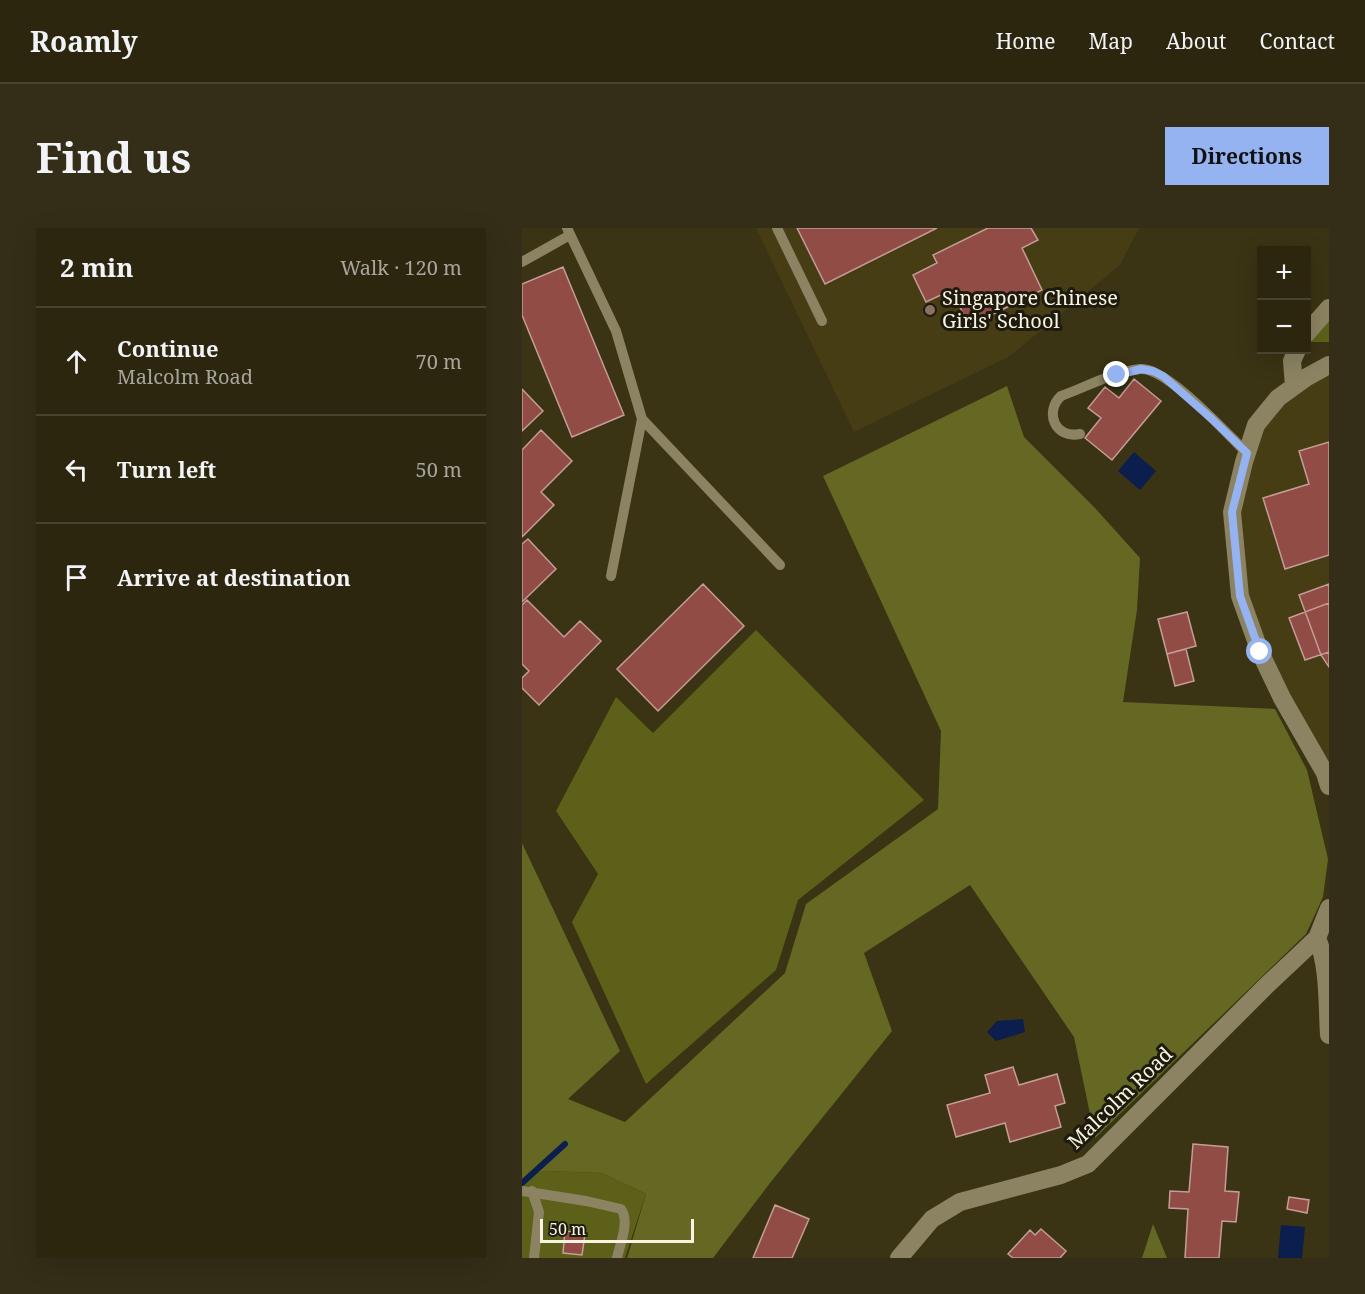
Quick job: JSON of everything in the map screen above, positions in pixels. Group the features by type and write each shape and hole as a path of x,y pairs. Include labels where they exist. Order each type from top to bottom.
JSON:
{"street":[{"path":"1311,328 1329,308"},
{"path":"1294,386 1292,361 1295,354"},
{"path":"1329,365 1278,398 1256,425 1232,512 1240,596 1260,652 1282,698 1325,773 1329,786"},
{"name":"Malcolm Road","path":"899,1258 932,1219 960,1202 1061,1175 1088,1164 1317,938 1329,908"},
{"path":"1317,938 1323,948 1329,979 1329,1035"}],"lane":[{"path":"777,228 822,321"},
{"path":"522,262 569,232 616,331 642,419 780,565"},
{"path":"1080,434 1072,436 1064,434 1056,426 1052,414 1054,402 1061,396 1117,375 1141,369 1163,376 1247,453"},
{"path":"611,576 642,419"},
{"path":"528,1191 539,1212 534,1258"},
{"path":"528,1191 621,1209 625,1215 625,1225 617,1258"}],"shaded area":[{"name":"Singapore Chinese Girls' School","path":"756,228 1139,228 1120,265 1010,356 854,432"},
{"path":"1329,321 1329,342 1311,342"},
{"path":"1329,376 1329,779 1260,652 1232,512 1256,425 1307,377"},
{"path":"756,630 924,800 798,900 776,970 646,1084 572,922 598,874 556,811 616,697 653,733"},
{"path":"544,1171 602,1173 646,1194 625,1258 522,1258 522,1179"}],"green space":[{"path":"1007,386 1024,437 1095,508 1140,558 1137,610 1123,702 1275,709 1307,770 1328,859 1323,897 1306,934 1095,1138 1074,1037 970,885 864,953 892,1031 713,1258 627,1258 646,1194 602,1173 544,1171 522,1179 522,843 620,1051 568,1099 625,1122 785,973 806,904 938,809 941,731 823,476"},
{"path":"1153,1224 1167,1258 1142,1258"}],"water":[{"path":"1134,452 1156,471 1140,490 1118,471"},
{"path":"1023,1019 1025,1032 996,1041 987,1032 997,1021"},
{"path":"1281,1225 1305,1227 1302,1258 1278,1258"}],"building":[{"path":"797,228 937,228 825,284"},
{"path":"988,228 1031,228 1038,240 1022,248 1042,290 969,326 956,299 948,303 943,294 926,302 913,275 937,263 933,255"},
{"path":"563,267 624,415 572,437 522,315 522,284"},
{"path":"1134,379 1161,401 1112,460 1085,438 1101,418 1088,408 1105,387 1119,398"},
{"path":"522,389 543,411 522,431"},
{"path":"541,430 572,461 541,492 554,505 522,537 522,450"},
{"path":"1329,442 1329,555 1285,569 1263,498 1309,484 1299,451"},
{"path":"528,539 556,569 522,602 522,544"},
{"path":"703,584 744,626 658,711 617,669"},
{"path":"1329,584 1329,667 1321,655 1299,595"},
{"path":"527,600 564,637 580,621 601,641 539,705 522,688 522,678 529,671 522,664 522,605"},
{"path":"1329,603 1329,652 1305,660 1289,618"},
{"path":"1187,612 1196,646 1167,654 1158,619"},
{"path":"1186,649 1194,681 1175,686 1167,654"},
{"path":"1013,1067 1019,1085 1057,1074 1065,1103 1055,1106 1061,1127 1010,1142 1005,1123 956,1137 947,1105 990,1093 985,1075"},
{"path":"1193,1144 1228,1147 1225,1191 1239,1192 1236,1222 1222,1221 1219,1258 1185,1258 1188,1209 1169,1208 1170,1191 1189,1192"},
{"path":"1289,1197 1309,1200 1307,1213 1287,1209"},
{"path":"775,1205 809,1219 792,1258 753,1258"},
{"path":"1041,1229 1066,1251 1060,1258 1013,1258 1008,1254 1030,1230 1035,1235"},
{"path":"565,1231 585,1234 582,1255 563,1253"}],"waterway":[{"path":"522,1183 565,1144"}],"place":[{"name":"Singapore Chinese Girls' School","path":"930,310"}],"route":[{"path":"1117,375 1141,369 1163,376 1247,453 1232,512 1240,596 1260,652"}]}
